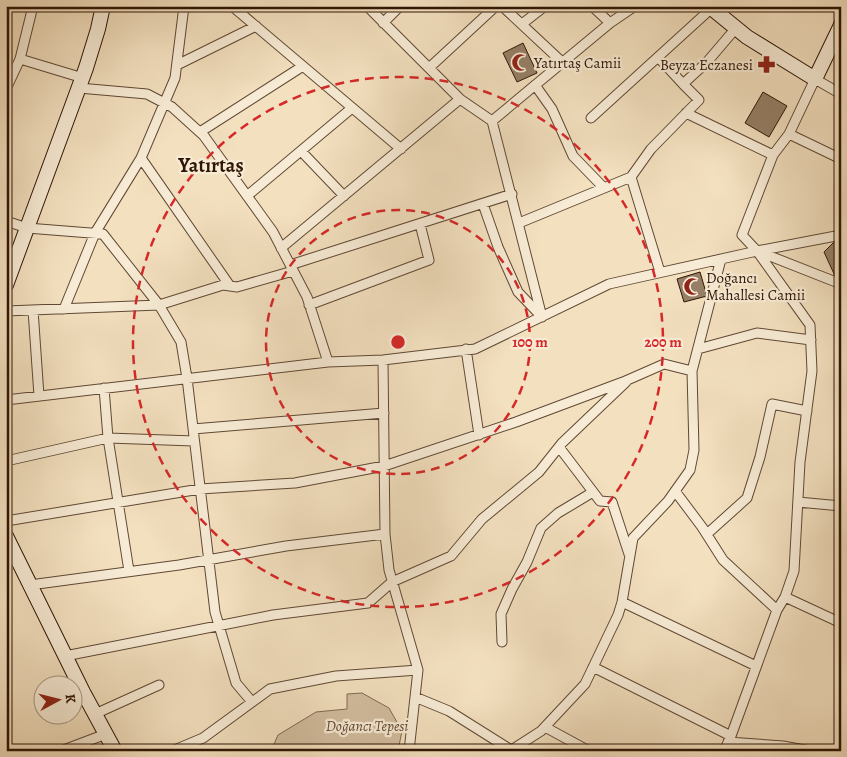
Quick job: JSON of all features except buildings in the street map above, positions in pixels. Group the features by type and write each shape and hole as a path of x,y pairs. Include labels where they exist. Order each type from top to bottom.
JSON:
{"street":[{"path":"6,89 20,59 33,6"},
{"path":"6,285 81,83 98,28 102,6"},
{"path":"64,309 95,233 141,158 175,78 184,6"},
{"path":"232,6 401,148"},
{"path":"367,6 460,99 492,121 542,317"},
{"path":"383,23 400,6"},
{"path":"429,68 496,6"},
{"path":"502,6 562,62"},
{"path":"522,24 545,6"},
{"path":"592,6 610,23"},
{"path":"492,121 610,23 635,6"},
{"path":"592,118 711,7 747,37 841,94"},
{"path":"724,751 777,610 785,598 794,570 800,462 812,371 810,325 756,251 742,235 773,156 789,134 841,25"},
{"path":"176,65 256,26"},
{"path":"683,84 707,62 736,28"},
{"path":"519,223 631,177 650,149 699,100 658,57"},
{"path":"20,59 81,83 147,94 172,107 200,132 273,232 309,305 328,362"},
{"path":"200,132 303,66"},
{"path":"535,85 552,109 573,156 604,188"},
{"path":"281,248 460,99"},
{"path":"247,196 352,108"},
{"path":"686,113 773,156"},
{"path":"789,134 841,159"},
{"path":"301,151 344,196"},
{"path":"141,158 230,286"},
{"path":"631,177 660,272"},
{"path":"6,311 158,305 224,285 237,287 512,194"},
{"path":"483,204 498,247 518,292 542,317"},
{"path":"6,220 27,228 102,234 158,305 181,342 216,612 236,683 252,702"},
{"path":"309,305 429,260 420,224"},
{"path":"6,400 328,362 383,360 475,349 610,284 756,251 841,235"},
{"path":"756,251 841,284"},
{"path":"414,698 449,711 510,750 542,731 585,684 618,615 633,538 668,501 690,470 694,450 692,371 721,259"},
{"path":"32,310 40,396"},
{"path":"698,349 757,333 811,340"},
{"path":"466,349 479,435"},
{"path":"383,360 385,534 389,570 418,670 409,751"},
{"path":"6,521 118,501 200,489 295,483 384,466 479,435 630,379 664,364 692,371"},
{"path":"65,656 273,615 368,603 392,582 451,556 482,519 539,472 559,447 630,379"},
{"path":"104,388 108,438 129,572"},
{"path":"707,534 747,498 760,457 772,404 807,411"},
{"path":"193,429 384,413"},
{"path":"6,461 108,438 194,441"},
{"path":"559,447 600,501 612,502 630,555"},
{"path":"675,491 707,534 723,560 777,610"},
{"path":"502,642 501,614 527,562 540,528 558,513 593,492"},
{"path":"798,502 841,506"},
{"path":"30,585 129,572 286,546 385,534"},
{"path":"6,536 65,656 115,751"},
{"path":"785,598 841,623"},
{"path":"622,602 756,666"},
{"path":"593,667 730,739 810,751"},
{"path":"172,751 203,738 270,689 336,676 418,670"},
{"path":"95,714 159,685"},
{"path":"545,727 587,750"},
{"path":"61,751 106,734"}],"green space":[{"name":"Doğancı Tepesi","path":"362,693 389,708 402,731 398,751 271,751 278,735 316,712 347,709 347,694"}],"place":[{"name":"Yatırtaş Camii","path":"520,63"},
{"name":"Beyza Eczanesi","path":"767,65"},
{"name":"Doğancı Mahallesi Camii","path":"692,287"}],"district":[{"name":"Yatırtaş","path":"211,165"}]}
